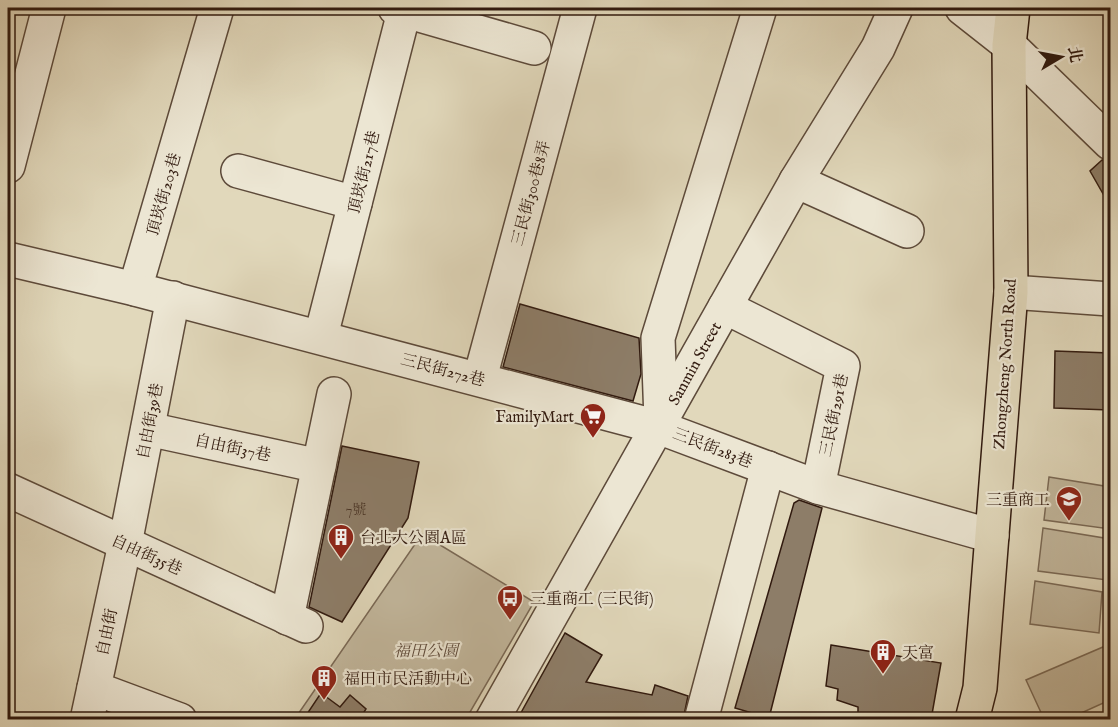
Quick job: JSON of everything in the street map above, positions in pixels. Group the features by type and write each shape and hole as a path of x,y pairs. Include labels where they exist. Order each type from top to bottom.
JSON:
{"main road":[{"name":"Zhongzheng North Road","path":"972,720 980,688 1011,292 1009,45 1013,8"}],"street":[{"path":"8,166 49,8"},
{"name":"頂崁街203巷","path":"135,289 217,8"},
{"path":"401,8 534,48"},
{"name":"頂崁街217巷","path":"321,336 401,8"},
{"name":"三民街300巷8弄","path":"480,378 580,8"},
{"path":"660,423 658,338 760,8"},
{"name":"Sanmin Street","path":"492,720 796,181 878,48 897,8"},
{"path":"962,8 1009,45 1110,143"},
{"path":"238,171 355,203"},
{"path":"796,181 907,231"},
{"path":"8,259 173,298"},
{"path":"1011,292 1110,299"},
{"name":"三民街272巷","path":"173,298 660,423"},
{"name":"自由街39巷","path":"125,544 173,298"},
{"name":"三民街291巷","path":"725,307 843,366 818,487"},
{"name":"自由街35巷","path":"8,490 296,622 319,466 334,394"},
{"name":"三民街283巷","path":"660,423 818,487 992,536"},
{"name":"自由街37巷","path":"148,429 319,466"},
{"path":"701,720 768,468"},
{"name":"自由街","path":"87,720 125,544"},
{"path":"94,688 180,720"}],"green space":[{"path":"1049,477 1110,487 1110,529 1044,520"},
{"path":"1043,528 1110,539 1107,580 1038,571"},
{"name":"福田公園","path":"422,534 534,602 466,719 294,720"},
{"path":"1035,581 1102,592 1099,633 1030,624"},
{"path":"1110,644 1110,700 1068,719 1044,719 1026,680"}],"building":[{"path":"1102,160 1110,161 1110,206 1090,171"},
{"path":"520,304 639,338 641,374 633,401 503,367"},
{"path":"1055,351 1110,353 1110,410 1054,408"},
{"name":"台北大公園A區","path":"342,446 419,462 408,518 342,622 309,607"},
{"path":"799,500 822,508 769,718 735,708 794,503"},
{"path":"565,633 602,655 586,682 652,695 655,685 688,696 683,720 517,720"},
{"name":"天富","path":"831,645 941,663 931,720 858,720 858,707 837,700 838,689 826,686"},
{"name":"福田市民活動中心","path":"321,693 340,707 350,695 366,709 359,720 303,720"}],"place":[{"name":"FamilyMart","path":"593,439"},
{"name":"三重商工","path":"1069,522"},
{"name":"台北大公園A區","path":"341,560"},
{"name":"三重商工 (三民街)","path":"510,621"},
{"name":"天富","path":"883,675"},
{"name":"福田市民活動中心","path":"324,701"}]}
